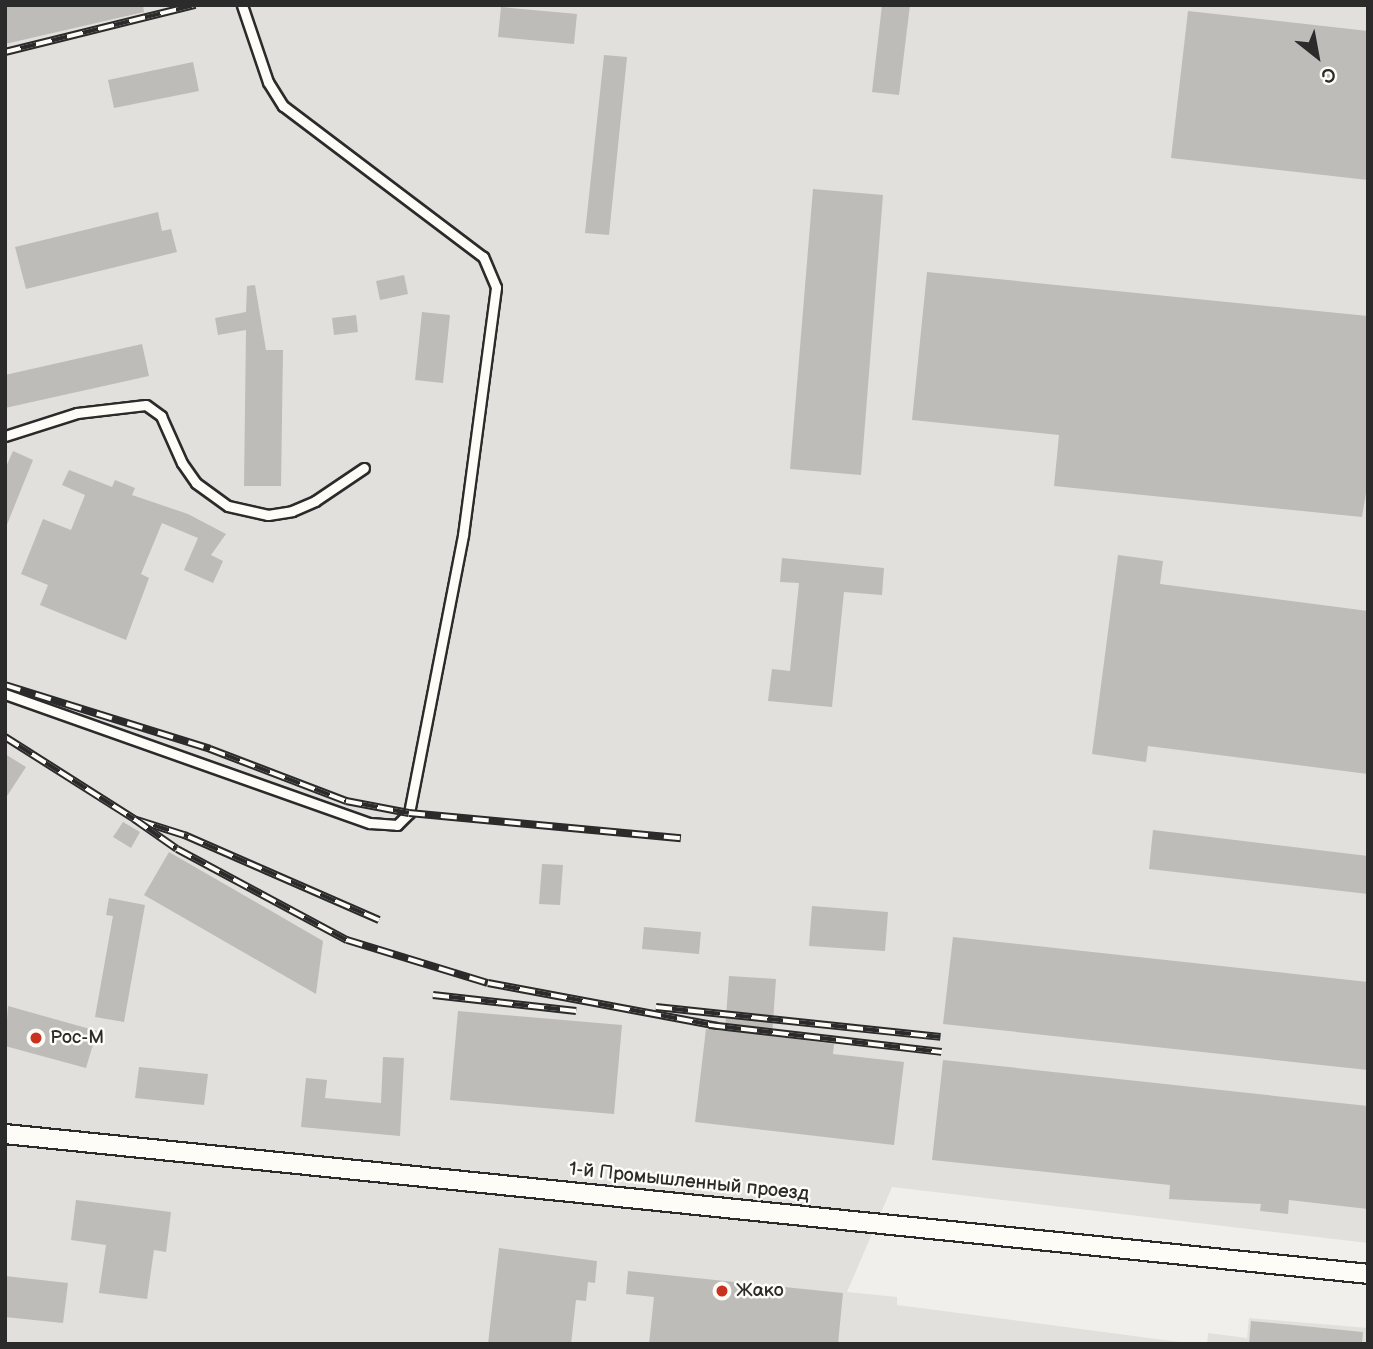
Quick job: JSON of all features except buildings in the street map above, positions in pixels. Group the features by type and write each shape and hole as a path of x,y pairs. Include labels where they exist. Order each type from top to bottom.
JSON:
{"street":[{"name":"1-й Промышленный проезд","path":"5,1134 1368,1274"}],"lane":[{"path":"5,694 370,822 397,825 409,813 463,535 496,287 483,257 283,106 268,82 242,5"},
{"path":"5,436 77,413 146,405 162,416 181,463 197,483 228,506 268,515 292,512 315,501 364,468"}],"shaded area":[{"path":"5,5 1368,5 1368,1243 892,1187 847,1292 897,1297 897,1305 1195,1344 5,1344"},
{"path":"1249,1318 1368,1328 1368,1344 1207,1344 1208,1333 1247,1338"}],"railway":[{"path":"5,52 195,5"},
{"path":"5,685 210,749 346,801 409,813 681,838"},
{"path":"5,737 134,819"},
{"path":"379,920 184,835 134,819 177,849 347,940 488,983 718,1026"},
{"path":"433,995 576,1011"},
{"path":"656,1007 940,1037"},
{"path":"709,1025 941,1052"}],"place":[{"name":"Рос-М","path":"36,1038"},
{"name":"Жако","path":"722,1291"}]}
